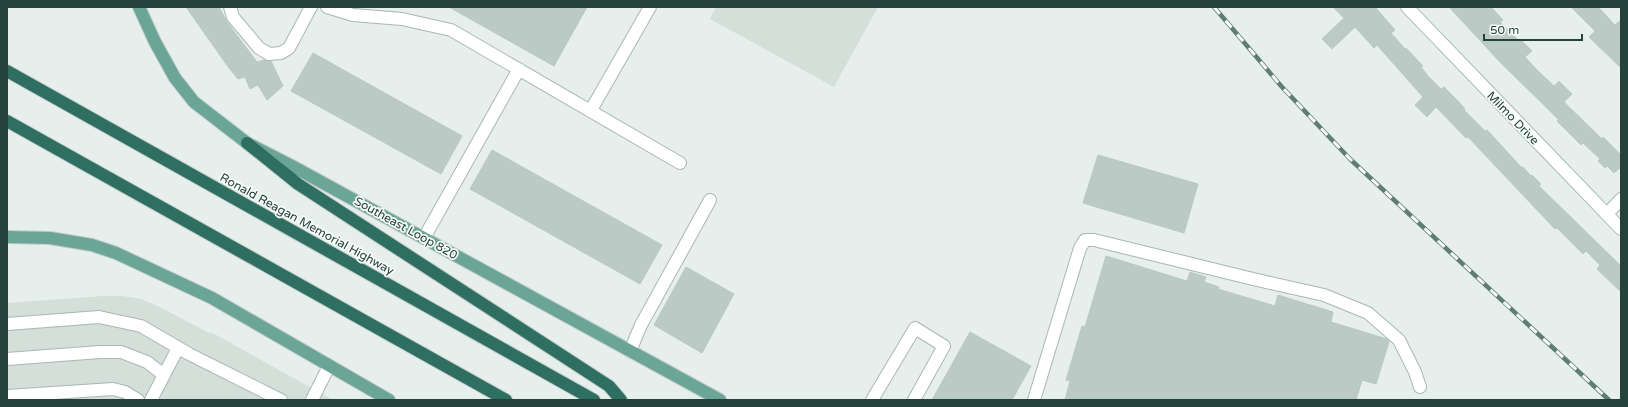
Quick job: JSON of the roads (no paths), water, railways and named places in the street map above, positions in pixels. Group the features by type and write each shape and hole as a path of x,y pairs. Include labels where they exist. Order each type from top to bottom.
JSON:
{"highway":[{"name":"Ronald Reagan Memorial Highway","path":"7,71 594,400"},
{"path":"7,121 506,400"},
{"path":"247,143 298,184 609,386 621,400"}],"main road":[{"name":"Southeast Loop 820","path":"139,7 154,42 176,78 194,102 247,143 292,166 720,400"},
{"path":"7,237 50,238 92,245 116,253 212,298 389,400"}],"street":[{"path":"230,7 233,17 260,48 269,54 281,53 289,48 311,7"},
{"path":"327,7 353,15 402,19 451,30 680,163"},
{"path":"591,110 650,7"},
{"name":"Milmo Drive","path":"1407,7 1621,229"},
{"path":"424,238 519,69"},
{"path":"1607,214 1621,199"},
{"path":"630,351 641,326 710,200"},
{"path":"1034,400 1080,248 1085,240 1094,240 1324,295 1368,313 1399,340 1416,372 1420,387"},
{"path":"7,324 99,317 141,326 178,348 281,400"},
{"path":"872,400 915,328 944,346 914,400"},
{"path":"151,400 178,348"},
{"path":"7,359 100,352 121,352 147,362 164,375"},
{"path":"312,400 329,366"},
{"path":"7,396 113,389 125,392 138,400"}],"railway":[{"path":"1214,7 1282,87 1350,159 1609,400"}]}
